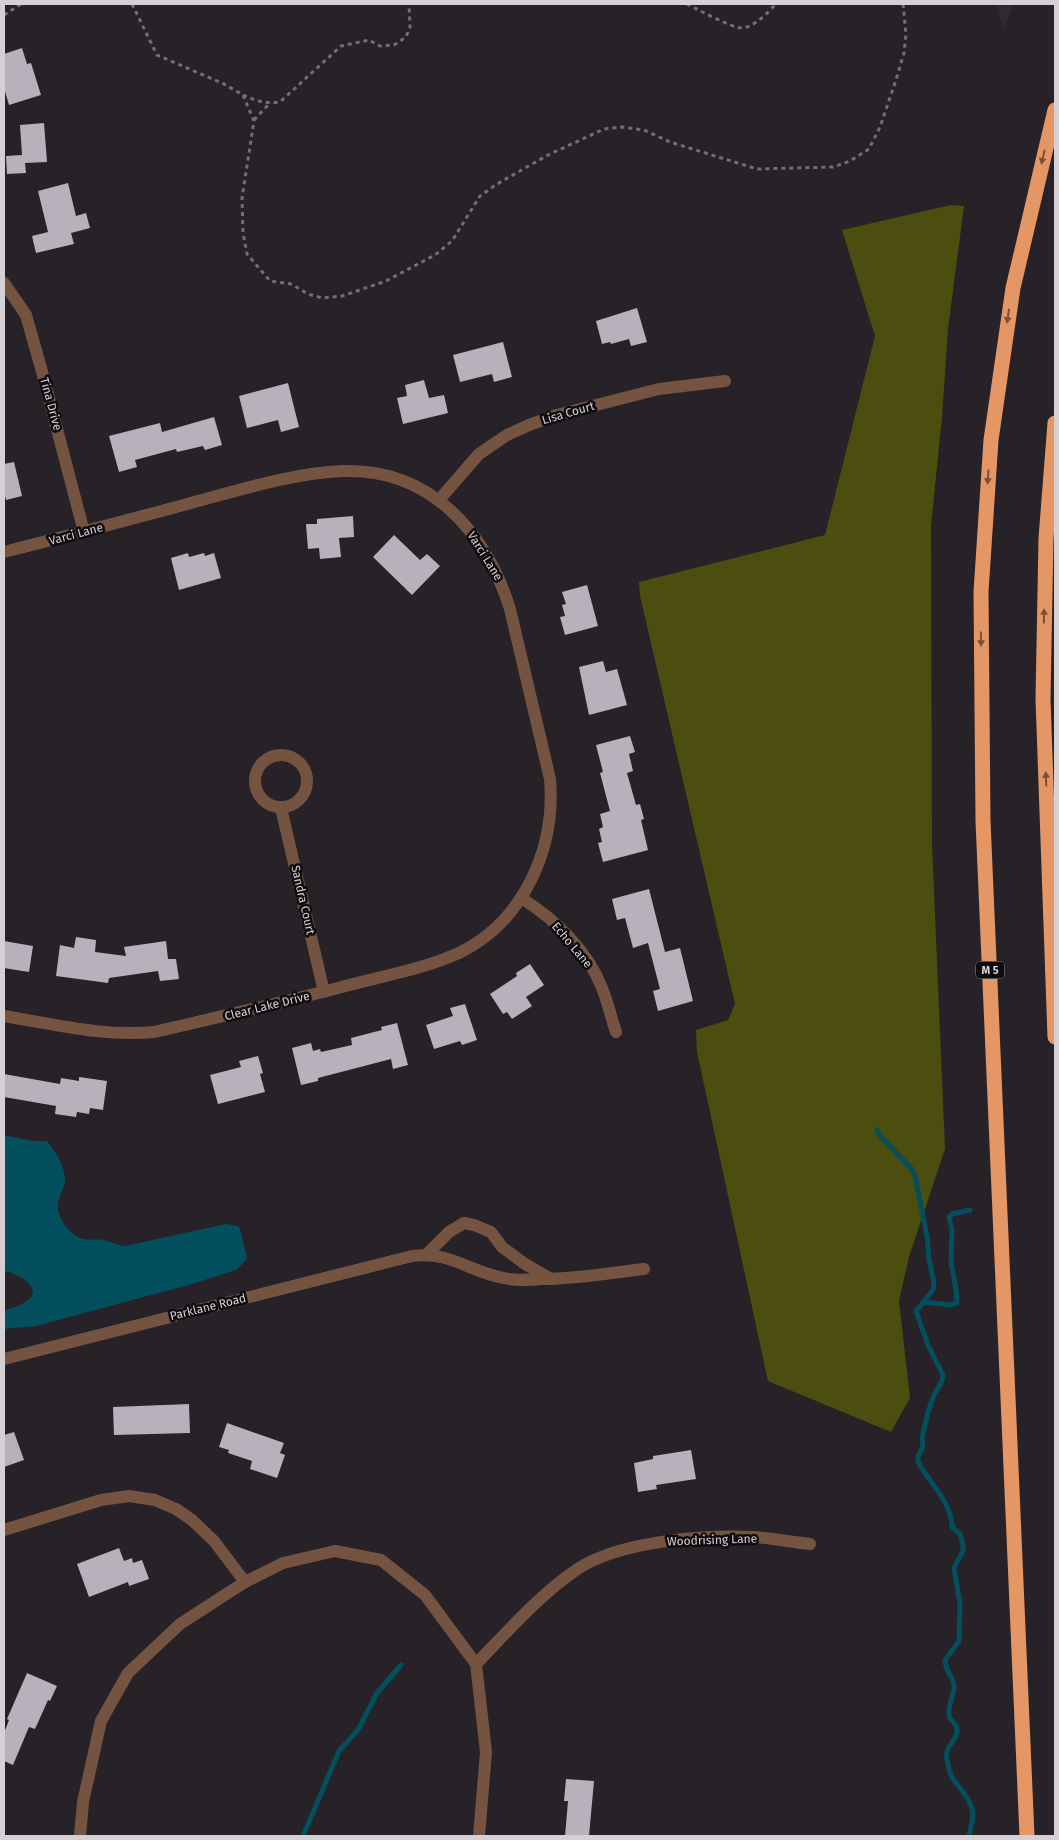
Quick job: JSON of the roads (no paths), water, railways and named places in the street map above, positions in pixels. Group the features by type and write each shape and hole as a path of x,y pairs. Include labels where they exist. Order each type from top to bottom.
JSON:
{"highway":[{"name":"M 5","path":"1027,1836 983,821 981,592 991,440 1011,296 1055,110"},
{"path":"1055,423 1046,538 1043,699 1055,1037"}],"street":[{"name":"Tina Drive","path":"4,283 26,315 84,532"},
{"name":"Lisa Court","path":"439,500 479,454 499,439 529,424 660,389 725,381"},
{"name":"Varci Lane","path":"4,552 220,495 322,472 370,472 418,486 439,500 455,514 476,538 502,583 510,609 550,779 552,807 548,837 535,874 521,898 511,910"},
{"path":"282,755 291,757 298,762 304,768 307,777 304,794 298,801 282,808 266,802 256,789 255,781 256,772 260,765 274,756 282,755"},
{"name":"Sandra Court","path":"282,808 324,992"},
{"name":"Echo Lane","path":"521,898 539,909 553,921 586,958 602,988 616,1032"},
{"name":"Clear Lake Drive","path":"4,1016 102,1032 139,1034 154,1032 324,992 433,963 453,955 485,937 511,910"},
{"path":"427,1254 449,1232 464,1223 474,1225 491,1232 502,1247 525,1264 551,1279"},
{"path":"427,1254 442,1256 502,1278 517,1280 551,1279 644,1269"},
{"name":"Parklane Road","path":"4,1359 412,1256 427,1254"},
{"path":"4,1530 100,1500 128,1496 155,1500 176,1509 192,1520 214,1541 245,1582"},
{"name":"Woodrising Lane","path":"476,1664 552,1589 580,1568 613,1553 670,1540 753,1537 810,1544"},
{"path":"80,1836 83,1802 101,1721 128,1673 180,1624 245,1582 283,1563 335,1552 382,1560 424,1595 476,1664 486,1752 480,1836"}],"water":[{"path":"4,1135 32,1141 47,1141 50,1145 63,1168 65,1179 58,1201 58,1210 65,1226 73,1234 87,1240 104,1240 125,1246 226,1224 238,1226 240,1229 247,1257 246,1260 236,1270 192,1284 36,1326 4,1329 4,1311 20,1305 30,1298 33,1291 28,1282 13,1273 4,1271"}],"waterway":[{"path":"877,1130 880,1136 912,1169 915,1176 934,1283 933,1290 916,1311 928,1345 943,1375 928,1412 922,1438 923,1447 918,1456 918,1462 944,1501 951,1518 952,1527 960,1534 963,1545 963,1551 954,1568 960,1604 959,1641 945,1660 954,1685 949,1715 957,1729 956,1736 946,1755 951,1775 968,1799 972,1809 973,1817 969,1836"},
{"path":"924,1302 950,1305 957,1303 951,1262 952,1229 949,1217 952,1214 970,1210"},
{"path":"303,1836 339,1751 358,1730 377,1693 401,1665"}]}
